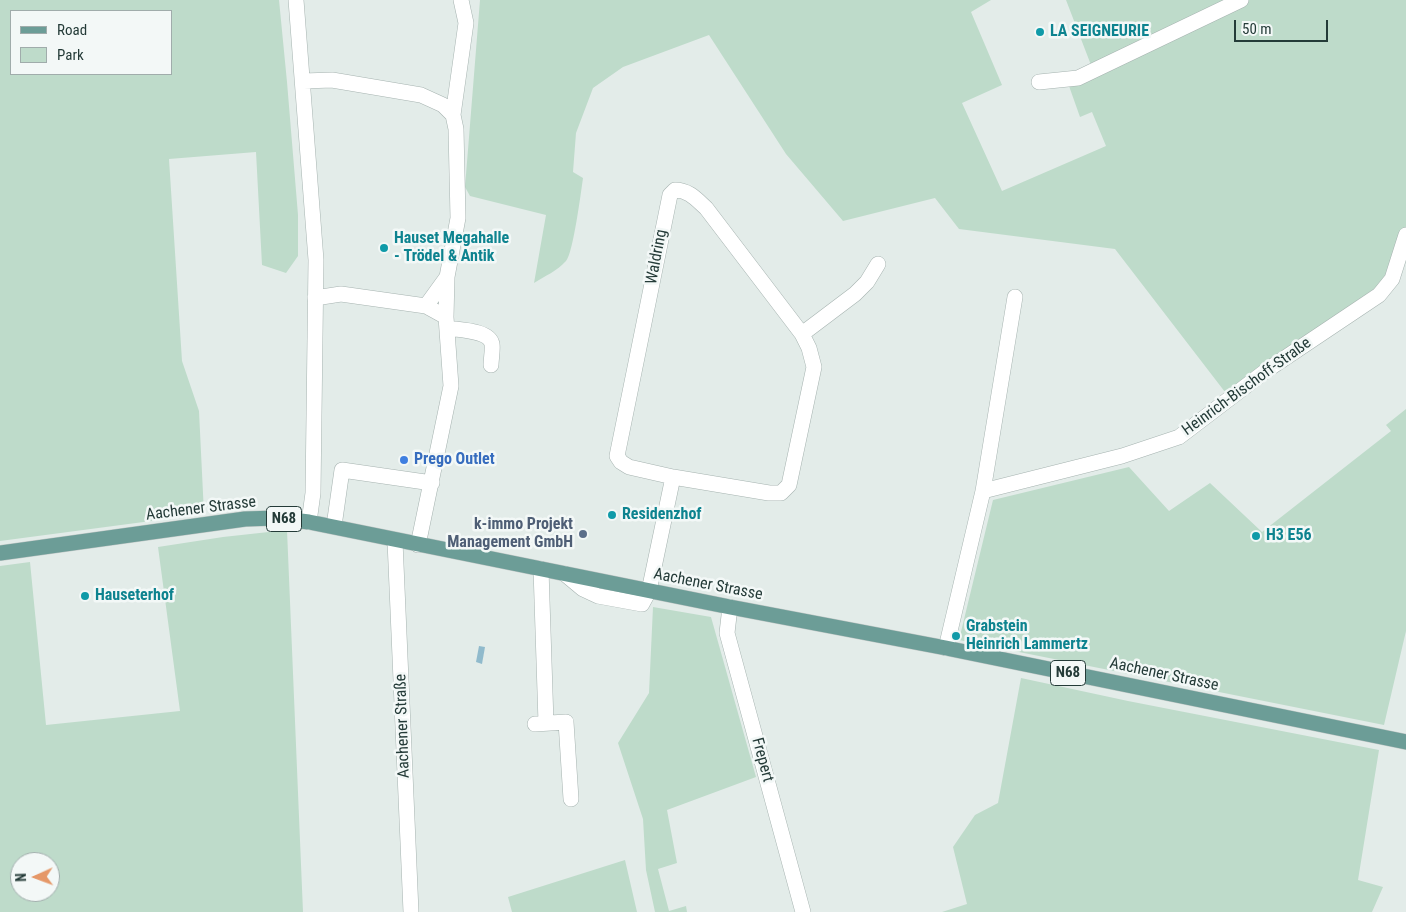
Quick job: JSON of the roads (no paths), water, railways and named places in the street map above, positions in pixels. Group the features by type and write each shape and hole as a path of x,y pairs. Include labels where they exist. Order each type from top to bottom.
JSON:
{"main road":[{"name":"Aachener Strasse","path":"0,552 245,519 276,518 309,522 649,591 946,648 1406,742"}],"street":[{"path":"296,0 304,81 316,260 314,493 309,522"},
{"path":"418,545 451,386 447,322 447,277 458,218 456,129 453,115 466,24 461,0"},
{"path":"1039,82 1078,78 1241,0"},
{"path":"304,81 332,80 421,95 443,105 453,115"},
{"name":"Waldring","path":"675,190 690,194 706,208 802,334 809,348 814,367 788,485 781,493 769,493 673,477 629,467 621,462 617,456 670,195 675,190"},
{"name":"Heinrich-Bischoff-Straße","path":"983,491 1122,456 1179,437 1266,370 1379,295 1392,279 1406,235"},
{"path":"802,334 855,294 867,282 878,264"},
{"path":"426,306 447,277"},
{"path":"316,298 341,294 426,306 447,322 480,333 488,338 492,344 491,365"},
{"path":"946,648 983,491 1015,296"},
{"path":"334,526 342,470 432,483"},
{"path":"649,591 673,477"},
{"name":"Aachener Straße","path":"395,540 411,912"},
{"path":"542,569 541,723 566,722 571,800"},
{"name":"Frepert","path":"730,607 727,633 803,912"}],"water":[{"path":"479,646 485,647 482,664 476,662"}],"place":[{"name":"LA SEIGNEURIE","path":"1040,32"},
{"name":"Hauset Megahalle - Trödel & Antik","path":"384,248"},
{"name":"Prego Outlet","path":"404,460"},
{"name":"Residenzhof","path":"612,515"},
{"name":"k-immo Projekt Management GmbH","path":"583,534"},
{"name":"H3 E56","path":"1256,536"},
{"name":"Hauseterhof","path":"85,596"},
{"name":"Grabstein Heinrich Lammertz","path":"956,636"}]}
